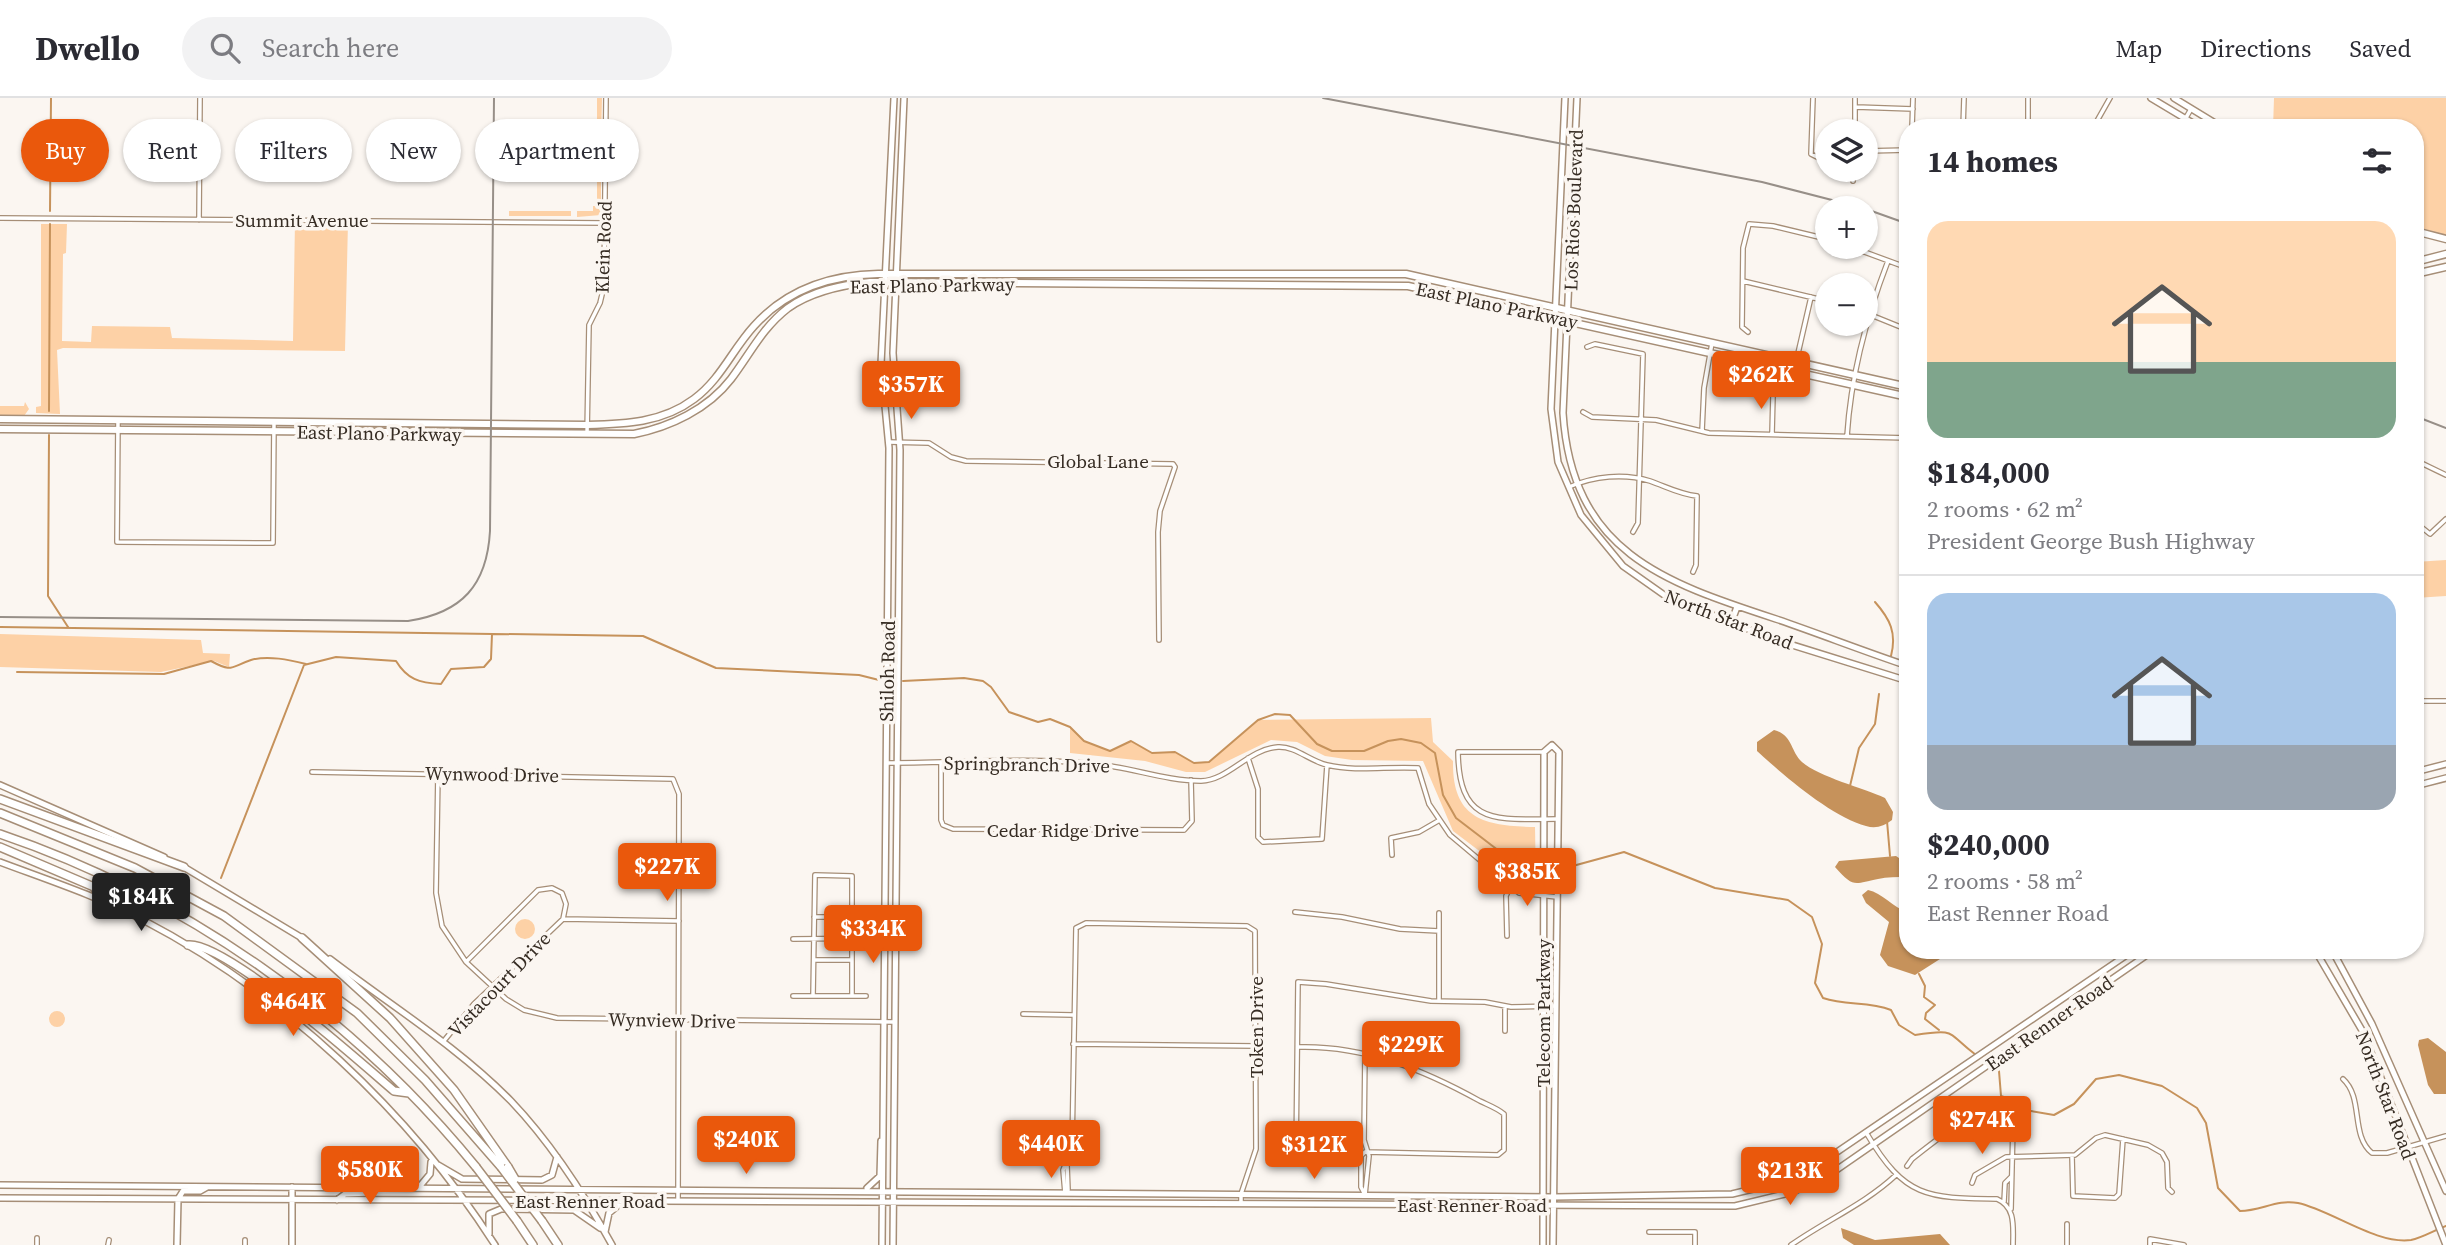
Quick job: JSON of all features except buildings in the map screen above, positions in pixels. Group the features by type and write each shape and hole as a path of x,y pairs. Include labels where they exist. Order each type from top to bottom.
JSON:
{"highway":[{"path":"0,799 184,867"},
{"path":"0,813 135,868 224,916 357,1013 425,1080 504,1167"},
{"path":"0,834 108,878 219,939 315,1007 410,1093 475,1167 533,1245"},
{"path":"0,846 94,887 101,900"},
{"path":"302,938 390,1018 454,1090 558,1245"},
{"path":"188,945 197,944 229,962 290,1005 394,1091 410,1093"}],"main road":[{"name":"Shiloh Road","path":"883,1245 888,442 881,364 894,98"},
{"name":"Shiloh Road","path":"893,1245 900,442 893,384 895,274 904,98"},
{"name":"Los Rios Boulevard","path":"1557,308 1565,98"},
{"name":"Los Rios Boulevard","path":"1568,321 1577,98"},
{"path":"2151,98 2185,118"},
{"path":"2174,98 2209,119"},
{"path":"889,184 900,184"},
{"path":"1560,222 1573,223"},
{"path":"2424,233 2446,239"},
{"path":"2424,260 2446,254"},
{"path":"2424,272 2446,267"},
{"path":"1072,273 1072,284"},
{"path":"1387,273 1388,284"},
{"name":"East Plano Parkway","path":"0,419 587,425 647,421 686,404 717,378 754,326 784,300 804,288 832,278 886,274 1387,273 1466,287 1899,385"},
{"path":"1003,284 1004,274"},
{"path":"1222,274 1223,286"},
{"path":"1307,274 1307,285"},
{"name":"East Plano Parkway","path":"0,429 475,435 587,434 651,430 692,413 717,394 763,332 789,308 832,288 885,282 1223,286 1388,284 1464,297 1899,395"},
{"path":"1464,297 1466,287"},
{"path":"784,300 789,308"},
{"name":"North Star Road","path":"1557,308 1552,424 1558,462 1581,515 1623,566 1667,597 1731,623 1899,678"},
{"name":"North Star Road","path":"1568,321 1564,423 1568,451 1578,483 1605,527 1632,556 1663,578 1737,607 1899,663"},
{"path":"1635,336 1637,326"},
{"path":"686,404 692,413"},
{"path":"48,419 48,429"},
{"path":"196,421 196,430"},
{"path":"332,423 332,432"},
{"path":"416,423 416,433"},
{"path":"1552,424 1564,423"},
{"path":"475,435 476,424"},
{"path":"887,518 899,519"},
{"path":"1731,623 1737,607"},
{"path":"887,638 897,638"},
{"path":"1840,658 1841,644"},
{"path":"1840,658 1848,646"},
{"name":"Telecom Parkway","path":"1543,1245 1544,752 1552,745 1559,752 1553,1245"},
{"path":"2424,770 2446,764"},
{"path":"2424,784 2446,778"},
{"path":"0,785 103,827 184,867 302,938 442,1044 509,1099 557,1157 612,1245"},
{"path":"0,862 101,900 188,945 224,968 310,1034 377,1098 454,1188 495,1245"},
{"path":"887,862 897,863"},
{"name":"East Renner Road","path":"0,1185 1543,1197 1717,1195 1749,1192 1812,1169 2016,1033 2121,959"},
{"name":"East Renner Road","path":"0,1198 465,1202 882,1200 1715,1207 1754,1203 1812,1184 1874,1145 2141,959"},
{"name":"North Star Road","path":"2320,959 2363,1032 2445,1243"},
{"name":"North Star Road","path":"2337,959 2372,1024 2446,1191"},
{"path":"2016,1033 2022,1044"},
{"path":"885,1104 895,1104"},
{"path":"861,1190 869,1188 880,1176 881,1134 885,1129"},
{"path":"430,1159 462,1179 542,1180 552,1175 557,1157"},
{"path":"416,1188 427,1180 430,1159"},
{"path":"121,1186 121,1198"},
{"path":"168,1186 178,1199"},
{"path":"177,1245 178,1199 183,1191 200,1191 209,1186"},
{"path":"292,1187 292,1245"},
{"path":"337,1200 345,1194 372,1193 376,1188"},
{"path":"759,1200 769,1196 771,1190"},
{"path":"794,1200 803,1190"},
{"path":"1065,1193 1066,1202"},
{"path":"1365,1195 1365,1205"},
{"path":"605,1232 612,1209 625,1202"},
{"path":"490,1237 489,1214 501,1209 574,1210 605,1232"}],"street":[{"path":"199,220 200,98"},
{"name":"Klein Road","path":"587,434 589,325 604,293 606,98"},
{"path":"1813,98 1811,154 1815,156"},
{"path":"1855,98 1856,119"},
{"path":"1912,119 1913,98"},
{"path":"1963,119 1964,98"},
{"path":"2028,98 2028,119"},
{"path":"2098,119 2110,98"},
{"path":"1856,107 1913,109"},
{"path":"2185,118 2191,108"},
{"path":"1878,151 1899,150"},
{"name":"Summit Avenue","path":"0,218 605,223"},
{"path":"1748,332 1742,327 1744,248 1749,224 1773,226 1815,236"},
{"path":"1878,257 1899,265"},
{"path":"1878,286 1888,261"},
{"path":"1743,281 1815,298"},
{"path":"1796,362 1811,297"},
{"path":"1878,318 1899,326"},
{"path":"1847,436 1852,385 1862,336"},
{"path":"1702,431 1712,343"},
{"path":"1587,347 1595,344 1643,354 1638,523 1633,532"},
{"path":"1769,385 1773,395 1772,434"},
{"path":"1583,412 1592,417 1643,418 1702,431 1899,438"},
{"path":"118,420 117,542 273,543 274,422"},
{"name":"Global Lane","path":"888,442 929,443 951,457 966,461 1173,464 1175,467 1160,511 1158,533 1159,640"},
{"path":"2424,464 2446,475"},
{"path":"1567,488 1601,477 1640,478 1680,494 1697,496 1696,565 1693,572"},
{"path":"2424,529 2430,534 2446,519"},
{"path":"2424,701 2446,701"},
{"name":"Springbranch Drive","path":"887,763 1094,763 1191,780 1211,780 1268,748 1284,747 1327,765 1418,768 1438,821 1450,835 1523,894 1557,897"},
{"path":"1544,752 1458,752 1460,783 1466,797 1477,809 1498,818 1558,819"},
{"path":"1248,758 1258,789 1258,839 1322,839 1327,765"},
{"name":"Cedar Ridge Drive","path":"941,762 943,825 953,829 1184,830 1192,821 1191,780"},
{"name":"Wynwood Drive","path":"312,772 673,779 679,794 679,921"},
{"name":"Wynview Drive","path":"438,773 437,913 450,941 466,962 506,999 539,1015 679,1020 896,1021"},
{"path":"1392,855 1391,838 1419,832 1438,821"},
{"path":"813,996 815,875 852,876 852,996"},
{"path":"1507,936 1506,896 1511,885 1557,889"},
{"path":"1523,894 1525,886"},
{"path":"466,962 538,890 552,888 562,893 566,904 563,919"},
{"path":"1295,912 1342,917 1400,929 1439,931"},
{"path":"1439,913 1439,1001"},
{"path":"814,917 852,917"},
{"name":"Vistacourt Drive","path":"442,1044 492,986 563,919 679,921"},
{"path":"678,1201 679,921"},
{"name":"Token Drive","path":"1073,1014 1075,931 1086,923 1247,926 1255,931 1256,1149 1241,1194 1241,1204"},
{"path":"793,939 896,938"},
{"path":"814,960 852,960"},
{"path":"1296,1156 1298,982 1439,1001 1485,1002 1505,1007 1556,1006"},
{"path":"793,996 866,996"},
{"path":"1505,1007 1505,1031"},
{"path":"1023,1014 1073,1014 1072,1148 1067,1165 1069,1190 1065,1193"},
{"path":"1073,1044 1256,1046"},
{"path":"1298,1047 1365,1052 1406,1065 1461,1089 1504,1114 1504,1150 1501,1153 1365,1152"},
{"path":"1365,1052 1365,1152 1361,1156 1365,1195"},
{"path":"2343,1079 2353,1092 2361,1136 2367,1149 2378,1154 2446,1136"},
{"path":"1907,1166 1912,1159 1980,1111 2001,1112 2012,1121 2013,1245"},
{"path":"1867,1134 1896,1175 1910,1186 1933,1196 1997,1199 2011,1209"},
{"path":"1972,1182 1975,1175 1986,1168 2013,1156 2072,1156 2102,1135 2155,1148 2165,1156 2168,1188 2172,1192"},
{"path":"2072,1156 2073,1196 2117,1197 2123,1139"},
{"path":"1365,1152 1369,1156 1365,1195"},
{"path":"1791,1245 1847,1211 1896,1175"},
{"path":"2004,1202 2005,1183 2011,1177"},
{"path":"2067,1224 2067,1245"},
{"path":"1649,1232 1695,1231 1695,1245"},
{"path":"37,1238 37,1245"},
{"path":"2150,1242 2184,1245"}],"shaded area":[{"path":"597,98 602,98 601,119 597,119"},
{"path":"2274,98 2446,98 2446,235 2424,229 2424,119 2273,119"},
{"path":"597,182 601,182 601,215 577,217 577,211 593,211 593,206 597,206"},
{"path":"509,211 571,211 571,216 509,216"},
{"path":"295,221 348,222 345,351 63,348 57,350 60,414 36,413 36,407 41,406 41,224 67,224 66,253 63,254 62,341 91,342 92,326 170,327 172,338 293,341"},
{"path":"25,402 29,409 24,416 0,415 0,406 24,406"},
{"path":"2446,560 2446,596 2424,597 2424,561"},
{"path":"0,634 201,640 203,653 230,654 229,667 214,661 161,672 0,667"},
{"path":"1431,718 1433,742 1453,761 1454,781 1465,808 1475,816 1501,825 1535,827 1536,883 1511,875 1453,831 1423,761 1352,760 1325,756 1297,742 1271,740 1205,772 1186,772 1145,761 1070,753 1070,727 1084,741 1110,751 1131,741 1152,753 1175,752 1194,763 1209,762 1258,720"},
{"path":"1774,730 1788,739 1798,758 1810,767 1885,798 1893,812 1892,820 1873,827 1853,821 1838,814 1780,772 1757,751 1757,742"},
{"path":"1896,856 1899,858 1899,877 1854,883 1835,867 1839,861"},
{"path":"1868,890 1899,908 1899,959 1940,959 1915,975 1888,966 1880,955 1889,922 1866,903 1862,895"},
{"path":"525,919 532,922 535,929 532,936 525,939 518,936 515,929 518,922"},
{"path":"57,1011 65,1019 57,1027 49,1019"},
{"path":"2428,1038 2446,1052 2446,1094 2434,1094 2428,1085 2418,1045 2419,1040"},
{"path":"1841,1228 1875,1240 1940,1234 1950,1245 1854,1245 1843,1238"}],"waterway":[{"path":"50,211 51,98"},
{"path":"49,411 50,224"},
{"path":"49,435 48,596 68,627"},
{"path":"1875,602 1885,614 1893,633 1891,656"},
{"path":"0,627 643,636 716,668 859,675 879,680"},
{"path":"221,878 304,665 336,657 396,661 414,679 441,684 451,669 484,667 491,659 492,634"},
{"path":"17,672 164,674 211,661 231,668 265,658 306,664"},
{"path":"903,681 964,678 983,681 991,687 1009,712 1038,722 1050,719 1070,727 1084,741 1110,751 1131,741 1152,753 1175,752 1194,763 1209,762 1258,720 1275,714 1290,715 1317,744 1332,751 1364,751 1388,741 1401,739 1421,743 1435,753 1443,795 1456,818 1503,854 1530,865 1569,867 1624,852 1715,888 1788,900 1812,917 1822,944 1815,983 1823,998 1891,1010 1899,1025 1915,1035 1945,1032 1976,1055"},
{"path":"1850,786 1859,748 1875,724 1879,694"},
{"path":"1887,821 1890,856"},
{"path":"1919,974 1925,986 1924,997 1935,1005 1926,1013 1925,1019 1939,1030"},
{"path":"1992,1066 1999,1071 2001,1096 2017,1102 2025,1110 2054,1115 2074,1104 2096,1079 2119,1075 2162,1086 2197,1108 2206,1123 2218,1188 2240,1211 2298,1203 2369,1232 2398,1240 2415,1239 2446,1226"}],"railway":[{"path":"0,617 408,621 443,611 468,593 484,567 490,531 494,98"},
{"path":"1323,98 1762,182 1816,196"},
{"path":"1878,213 1899,221"},
{"path":"2424,419 2446,428"}]}
